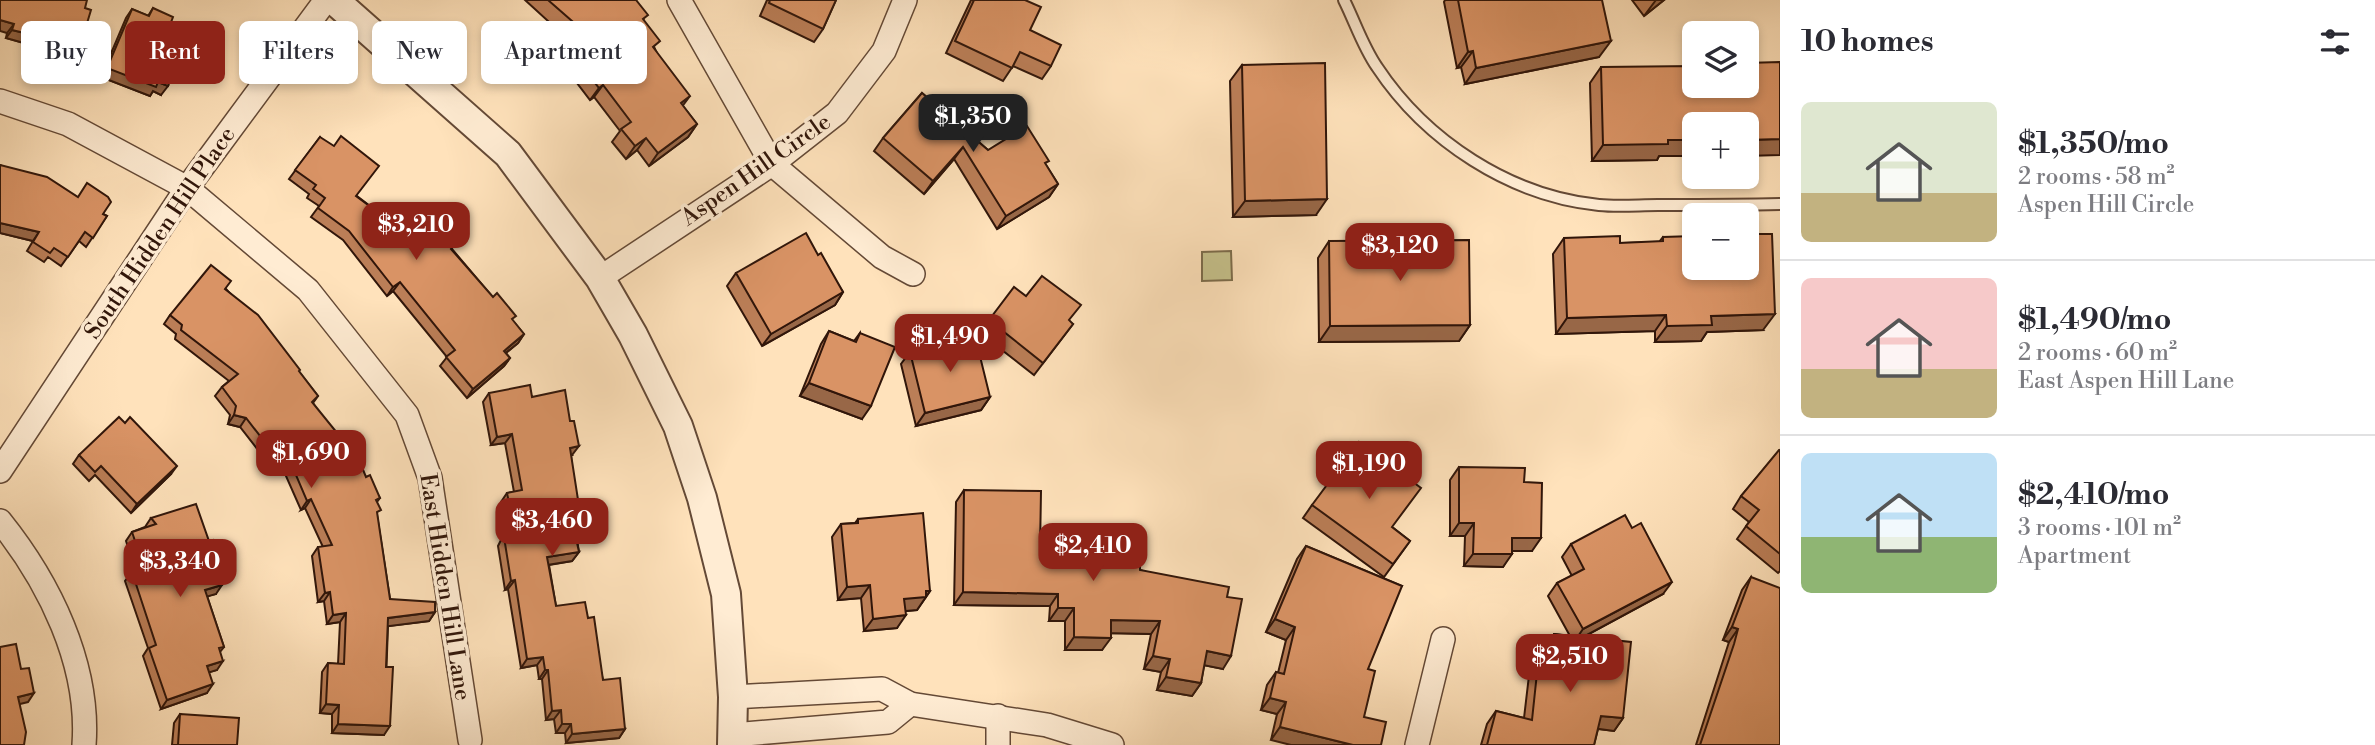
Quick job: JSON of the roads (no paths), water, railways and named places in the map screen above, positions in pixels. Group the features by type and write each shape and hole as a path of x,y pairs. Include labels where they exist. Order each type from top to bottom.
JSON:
{"street":[{"name":"South Hidden Hill Place","path":"0,471 187,188 326,0"},
{"path":"334,0 508,153 600,278 633,335 678,426 702,498 726,594 733,697 732,740 888,722 910,704"},
{"path":"679,0 772,164 882,257 914,274"},
{"name":"Aspen Hill Circle","path":"600,278 772,164 837,113 884,51 905,0"},
{"name":"East Hidden Hill Lane","path":"0,101 68,124 187,188 308,290 407,415 430,478 470,740"},
{"path":"0,521 26,553 61,623 79,675 84,745"},
{"path":"1417,745 1443,639"},
{"path":"733,697 882,689 910,704 1047,725 1112,745"},
{"path":"998,716 998,745"}],"lane":[{"path":"1345,0 1375,64 1396,95 1449,145 1523,187 1570,201 1602,206 1780,204"}]}
